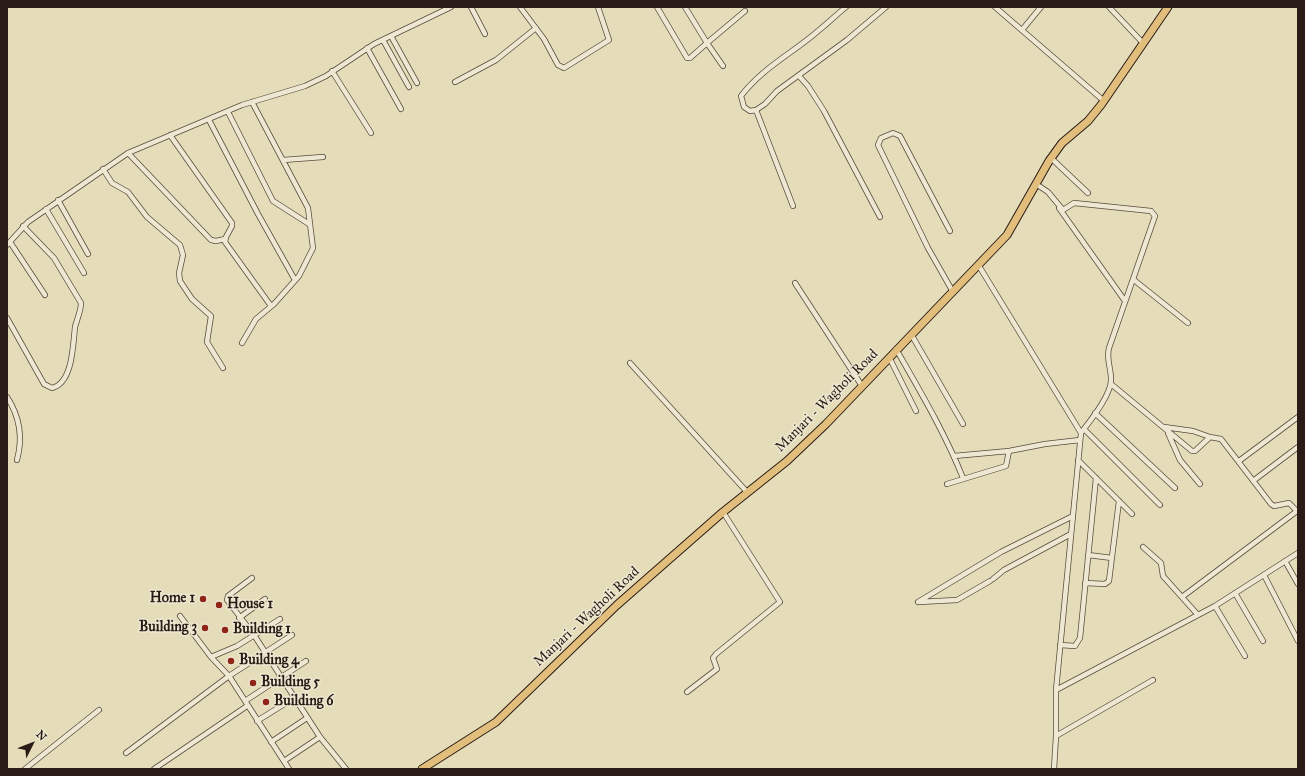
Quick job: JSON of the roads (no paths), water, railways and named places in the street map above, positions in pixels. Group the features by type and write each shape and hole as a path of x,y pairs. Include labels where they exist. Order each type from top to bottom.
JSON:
{"main road":[{"name":"Manjari - Wagholi Road","path":"422,769 496,722 617,605 723,512 806,444 889,356 979,266 1007,235 1051,158 1062,142 1088,121 1104,101 1168,7"}],"street":[{"path":"45,295 8,244 22,226 46,208 128,153 252,102 305,86 332,71 367,48 450,7"},
{"path":"471,7 485,34"},
{"path":"520,7 551,50 558,65 564,68 609,40 598,7"},
{"path":"657,7 687,58 690,58 744,11"},
{"path":"685,7 723,66"},
{"path":"846,7 818,31 780,58 746,88 741,96 744,107 750,111 756,110 777,91 847,40 886,7"},
{"path":"995,7 1002,9 1022,30 1104,101"},
{"path":"1022,30 1041,7"},
{"path":"1109,7 1143,43"},
{"path":"455,82 496,60 536,28"},
{"path":"391,36 417,83"},
{"path":"382,40 409,88"},
{"path":"367,48 401,109"},
{"path":"332,71 371,133"},
{"path":"799,76 808,86 824,111 880,218"},
{"path":"242,343 256,319 271,306 302,272 313,248 308,208 252,102"},
{"path":"756,110 793,206"},
{"path":"228,112 274,201 309,224"},
{"path":"209,120 295,280"},
{"path":"950,231 900,136 892,133 880,138 878,145 928,248 953,292"},
{"path":"170,135 232,223 232,226 225,238 226,244 271,306"},
{"path":"128,153 211,240 216,241 225,238"},
{"path":"283,160 324,157"},
{"path":"1051,158 1088,193"},
{"path":"103,169 112,183 128,192 147,217 180,245 183,255 179,273 180,282 192,299 211,316 207,342 223,368"},
{"path":"1036,184 1048,192 1063,210 1074,203 1153,212 1155,218 1108,352 1111,384 1095,413 1081,433 1056,690 1054,769"},
{"path":"1048,192 1125,301"},
{"path":"58,200 88,254"},
{"path":"46,208 84,273"},
{"path":"7,318 44,384 52,388 57,386 71,362 75,327 81,303 54,258 22,226"},
{"path":"979,266 1081,433"},
{"path":"1134,280 1188,323"},
{"path":"795,283 862,386"},
{"path":"911,334 963,424"},
{"path":"896,350 922,395 954,456 963,478"},
{"path":"889,356 916,410"},
{"path":"630,363 748,492"},
{"path":"1111,384 1193,452 1210,438"},
{"path":"7,397 18,420 20,442 17,460"},
{"path":"1095,413 1175,488"},
{"path":"1239,461 1298,417"},
{"path":"1162,426 1193,431 1210,438 1221,439 1272,505 1289,503 1298,511 1182,597"},
{"path":"1084,429 1160,505"},
{"path":"1168,431 1180,460 1200,484"},
{"path":"954,456 1009,451 1045,444 1080,440"},
{"path":"1253,480 1298,447"},
{"path":"947,484 1006,466 1009,451"},
{"path":"1078,460 1132,514"},
{"path":"1060,645 1075,646 1079,641 1096,478"},
{"path":"1085,583 1108,583 1119,501"},
{"path":"687,692 716,669 714,656 780,602 723,512"},
{"path":"1071,534 1004,570 991,580 957,600 918,602 1001,552 1073,516"},
{"path":"1143,547 1161,563 1161,573 1198,615"},
{"path":"1056,690 1215,606 1298,552"},
{"path":"1088,555 1112,558"},
{"path":"1285,561 1298,584"},
{"path":"1264,575 1298,641"},
{"path":"252,578 227,597 239,618 254,635 307,718 346,769"},
{"path":"1235,593 1263,641"},
{"path":"239,618 265,599"},
{"path":"1215,606 1245,656"},
{"path":"180,616 211,658 229,676 289,769"},
{"path":"211,658 237,646 280,619"},
{"path":"126,752 229,676 292,635"},
{"path":"154,769 246,704 280,677 306,661"},
{"path":"1056,736 1154,680"},
{"path":"257,721 294,698"},
{"path":"25,769 99,710"},
{"path":"271,742 307,718"},
{"path":"284,762 320,736"}],"place":[{"name":"Home 1","path":"203,599"},
{"name":"House 1","path":"219,605"},
{"name":"Building 3","path":"205,628"},
{"name":"Building 1","path":"225,630"},
{"name":"Building 4","path":"231,661"},
{"name":"Building 5","path":"253,683"},
{"name":"Building 6","path":"266,702"}]}
